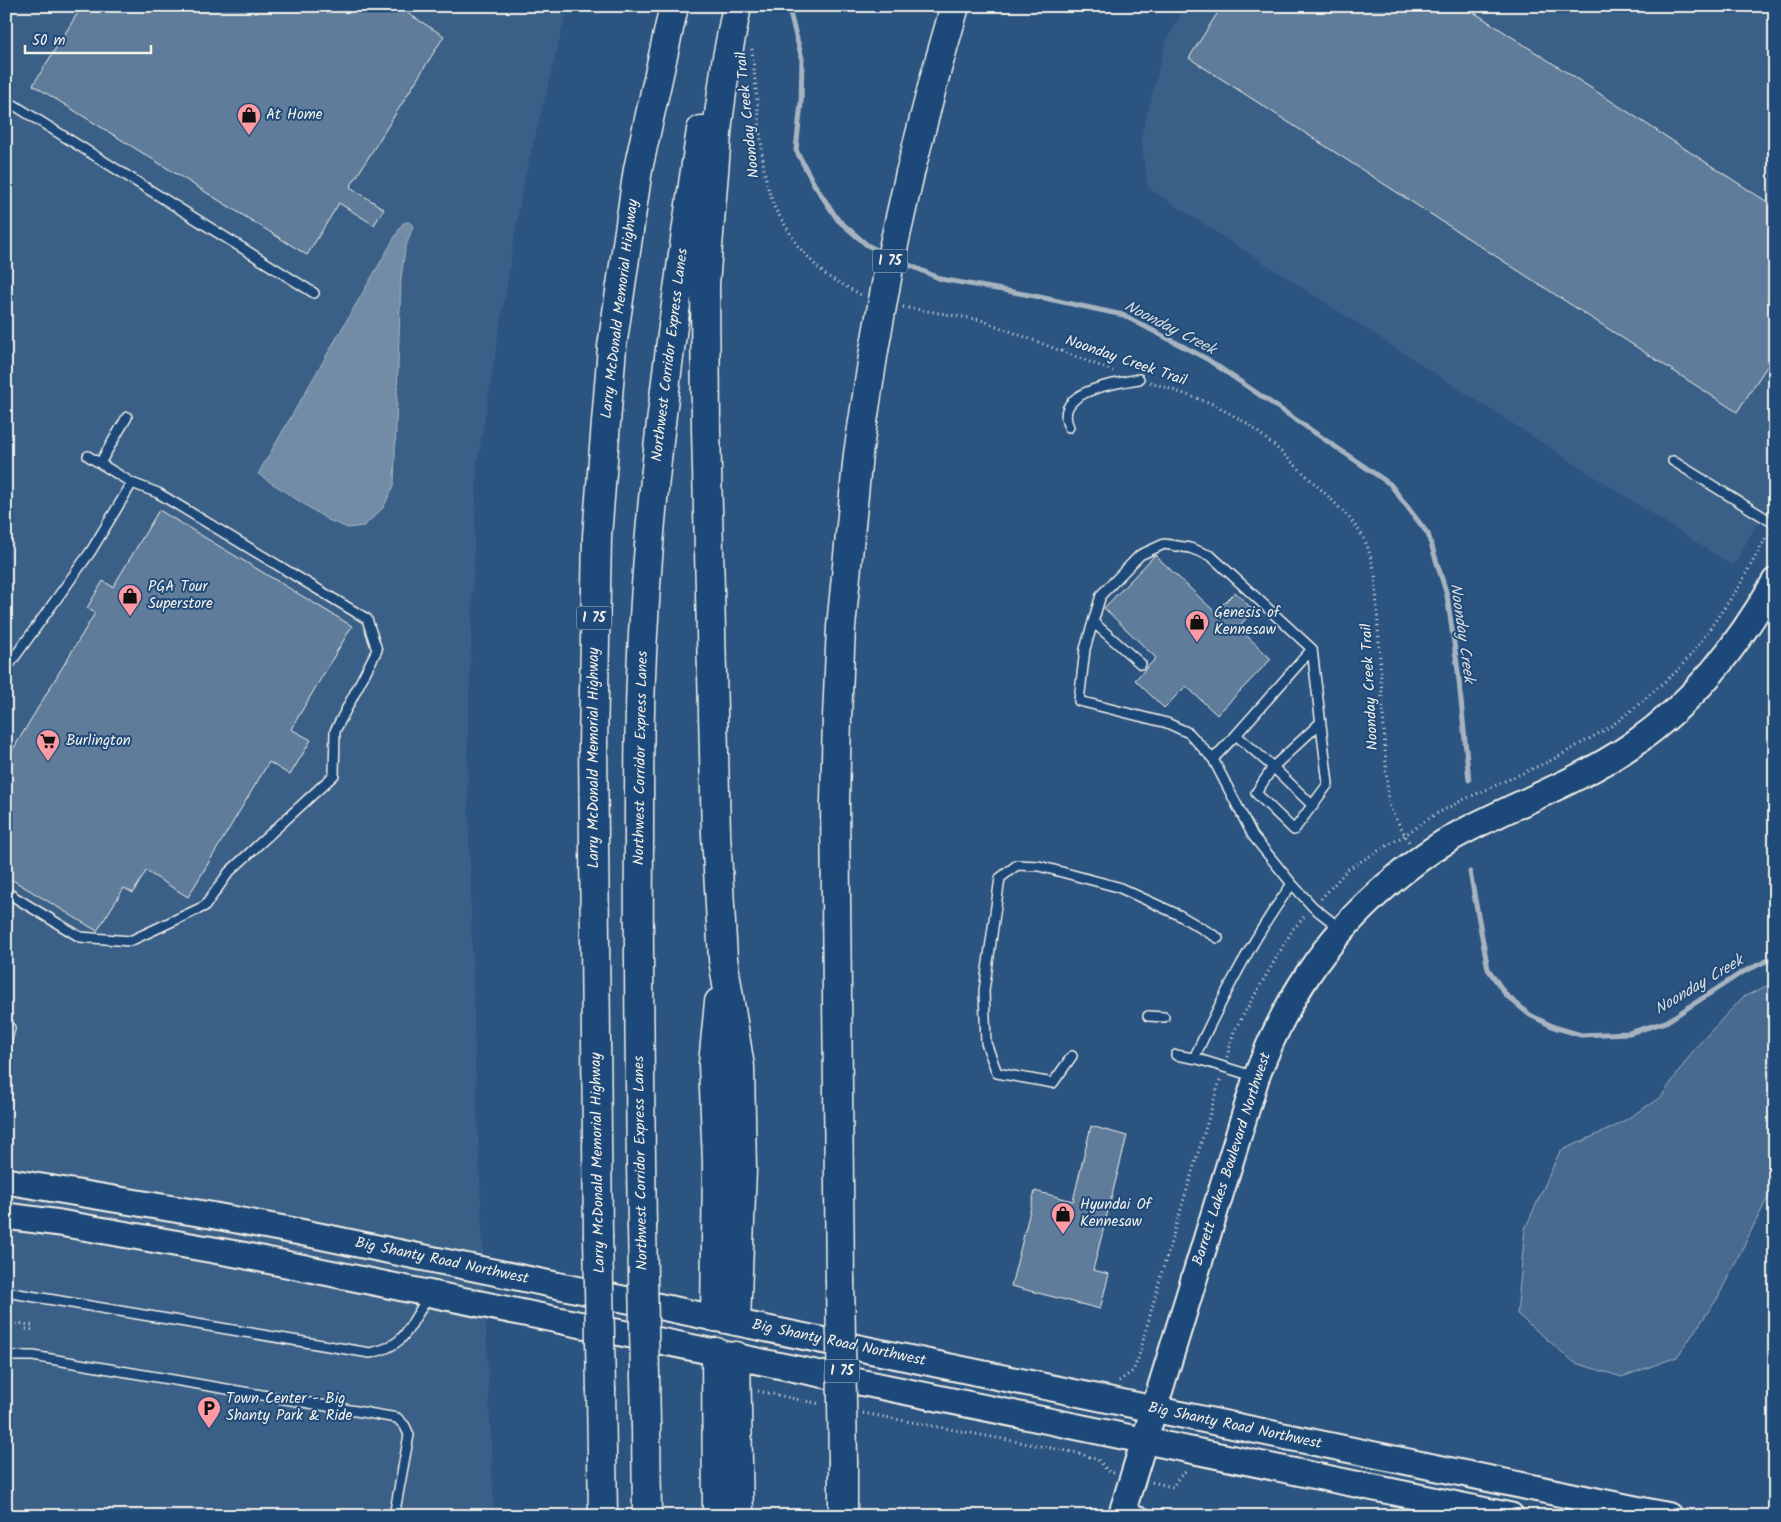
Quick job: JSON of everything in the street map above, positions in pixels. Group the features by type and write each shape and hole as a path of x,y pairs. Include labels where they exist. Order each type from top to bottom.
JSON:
{"highway":[{"name":"Larry McDonald Memorial Highway","path":"603,1516 593,744 597,536 615,329 638,169 674,6"},
{"name":"Northwest Corridor Express Lanes","path":"647,1516 638,976 640,742 644,620 654,486 682,255 719,57 725,6"},
{"path":"726,1319 713,1064 723,959 716,834 706,429 705,284 718,122 719,57 737,6"},
{"name":"I 75","path":"843,1516 835,803 841,627 858,454 890,262 910,172 955,6"},
{"path":"717,1516 726,1354"},
{"path":"726,1354 739,1516"}],"street":[{"name":"Barrett Lakes Boulevard Northwest","path":"1122,1511 1256,1078 1271,1038 1291,1000 1320,954 1371,899 1420,857 1481,822 1596,767 1632,745 1673,714 1724,659 1775,581"},
{"name":"Big Shanty Road Northwest","path":"6,1181 201,1213 291,1230 1669,1516"},
{"name":"Big Shanty Road Northwest","path":"6,1216 60,1223 242,1255 1511,1516"},
{"path":"726,1319 726,1354"}],"lane":[{"path":"6,100 314,293"},
{"path":"1069,427 1065,419 1066,410 1070,403 1078,396 1117,382 1139,379"},
{"path":"100,463 128,417"},
{"path":"6,892 80,938 130,941 205,906 229,872 334,775 335,731 377,650 367,618 158,493 132,483 88,456"},
{"path":"1673,461 1775,524"},
{"path":"6,669 91,551 132,483"},
{"path":"1320,723 1273,767 1256,793 1294,830 1328,784 1312,649 1212,556 1190,548 1164,544 1140,555 1101,595 1085,650 1079,701 1167,723 1189,733 1213,759 1253,836 1292,884 1314,907 1341,930"},
{"path":"1093,622 1141,664"},
{"path":"1213,759 1236,736 1312,649"},
{"path":"1236,736 1273,767 1313,806"},
{"path":"1072,1056 1053,1083 997,1073 986,1043 984,991 1000,878 1017,865 1039,866 1118,887 1180,915 1218,938"},
{"path":"1194,1058 1211,1022 1272,912 1292,884"},
{"path":"1148,1016 1164,1017"},
{"path":"6,1018 8,1030 6,1043"},
{"path":"1176,1055 1194,1058 1256,1078"},
{"path":"6,1292 370,1353 385,1350 398,1343 432,1293"},
{"path":"6,1356 34,1356 397,1418 406,1426 409,1435 394,1516"},
{"path":"1122,1511 1153,1516"}],"path":[{"name":"Noonday Creek Trail","path":"752,41 764,170 775,209 798,246 816,267 855,293 869,298"},
{"name":"Noonday Creek Trail","path":"896,305 981,320 1139,379 1168,387 1213,404 1248,424 1278,448 1331,498 1360,532 1367,545 1375,572 1388,801 1405,835 1420,857"},
{"path":"1405,835 1465,799 1575,748 1610,727 1658,689 1695,650 1738,588 1775,524"},
{"path":"6,1321 35,1326"},
{"path":"26,1329 34,1330"}],"shaded area":[{"path":"6,6 568,6 523,185 477,466 467,757 475,1059 494,1516 6,1516"},
{"path":"1186,6 1775,6 1775,492 1733,566 1148,188 1141,138 1166,40"},
{"path":"409,222 413,226 405,249 401,278 394,485 383,508 364,526 348,528 328,520 258,474 403,223"},
{"path":"1775,982 1775,1193 1767,1199 1717,1299 1677,1357 1622,1377 1575,1363 1517,1314 1525,1229 1560,1151 1616,1126 1661,1097 1696,1047 1743,997"}],"building":[{"name":"At Home","path":"82,6 396,6 444,36 350,187 384,209 374,225 339,203 307,255 33,85"},
{"path":"1222,6 1464,6 1775,207 1775,354 1737,412 1189,58"},
{"path":"159,510 352,626 291,729 311,740 290,775 269,762 188,897 146,871 133,893 124,888 97,931 6,876 6,761 95,613 87,608 103,581 113,587"},
{"name":"Genesis of Kennesaw","path":"1155,555 1215,612 1235,592 1254,611 1238,627 1271,659 1217,715 1186,686 1164,708 1135,680 1156,658 1104,608"},
{"name":"Hyundai Of Kennesaw","path":"1091,1126 1127,1136 1093,1270 1109,1274 1100,1309 1011,1286 1035,1191 1073,1201"}],"waterway":[{"name":"Noonday Creek","path":"788,6 802,58 801,103 796,150 814,184 838,220 867,245 883,253"},
{"name":"Noonday Creek","path":"898,260 941,279 1035,296 1123,315 1207,359 1390,484 1428,534 1447,595 1458,671 1469,780"},
{"name":"Noonday Creek","path":"1470,872 1488,969 1506,995 1530,1015 1554,1027 1581,1035 1629,1033 1666,1022 1741,973 1775,957"}],"place":[{"name":"At Home","path":"249,136"},
{"name":"PGA Tour Superstore","path":"130,617"},
{"name":"Genesis of Kennesaw","path":"1197,643"},
{"name":"Burlington","path":"48,762"},
{"name":"Hyundai Of Kennesaw","path":"1063,1235"},
{"name":"Town Center - Big Shanty Park & Ride","path":"209,1429"}]}
